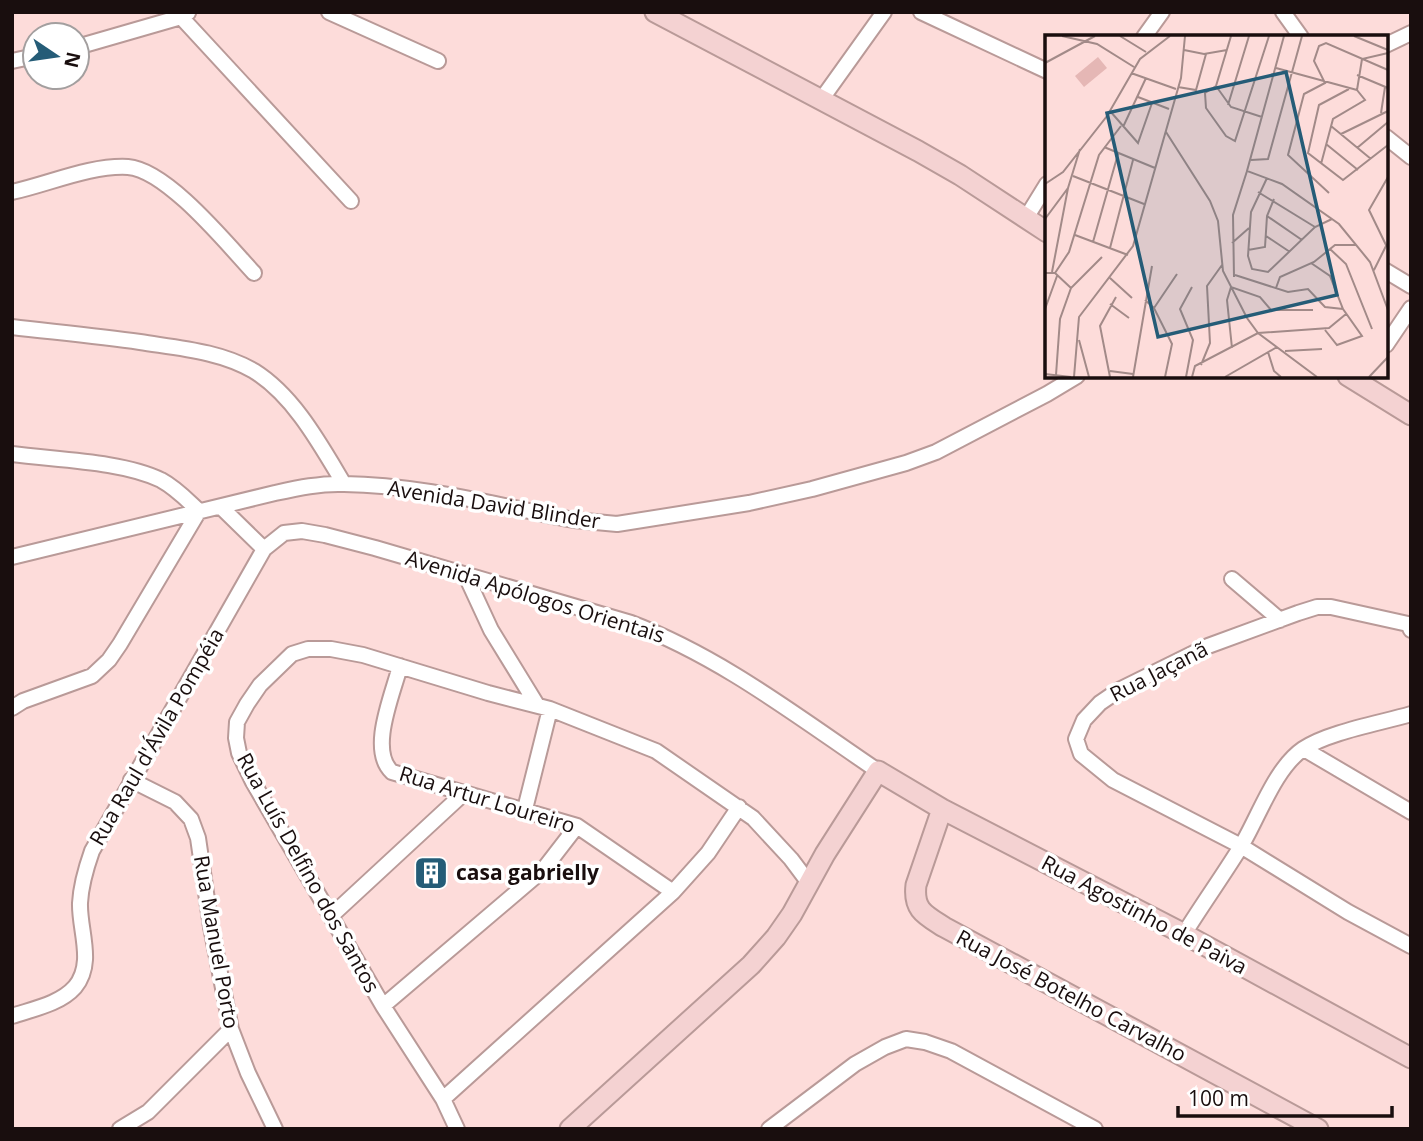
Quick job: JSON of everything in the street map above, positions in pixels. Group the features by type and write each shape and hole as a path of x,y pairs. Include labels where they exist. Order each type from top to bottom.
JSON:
{"main road":[{"path":"655,12 939,163 1045,231"},
{"path":"1358,378 1411,415"},
{"path":"570,1129 751,965 776,937 878,771"},
{"name":"Rua Agostinho de Paiva","path":"878,771 942,809 1184,934 1411,1058"},
{"name":"Rua José Botelho Carvalho","path":"942,809 916,885 917,905 924,914 1318,1129"}],"street":[{"path":"329,12 438,61"},
{"path":"821,100 884,12"},
{"path":"921,12 1045,70"},
{"path":"1283,12 1300,35"},
{"path":"1145,35 1160,13"},
{"path":"91,43 185,15 351,201"},
{"path":"1388,44 1411,33"},
{"path":"1388,139 1411,157"},
{"path":"12,192 92,171 125,167 139,169 169,186 254,273"},
{"path":"1026,218 1045,187"},
{"path":"1388,272 1411,286"},
{"path":"1388,342 1411,308"},
{"path":"12,327 198,350 255,372 281,394 329,458 344,484"},
{"name":"Avenida David Blinder","path":"12,557 308,486 344,484 396,488 574,520 617,524 676,515 812,489 906,463 936,452 1074,378"},
{"path":"12,454 144,473 175,489 199,511 120,644 100,669 92,676 23,701 12,708"},
{"path":"222,508 264,550"},
{"name":"Avenida Apólogos Orientais","path":"264,550 284,533 302,531 375,548 631,623 669,638 733,674 878,771"},
{"name":"Rua Raul d'Ávila Pompéia","path":"12,1016 66,995 81,977 85,958 80,904 84,875 92,850 264,550"},
{"path":"466,576 491,630 543,707 525,810"},
{"path":"1232,579 1280,620"},
{"name":"Rua Jaçanã","path":"1410,625 1331,607 1317,607 1208,646 1119,690 1084,720 1076,739 1081,754 1113,780 1411,946"},
{"name":"Rua Luís Delfino dos Santos","path":"457,1129 443,1099 383,1006 243,763 236,738 237,722 260,685 292,654 308,649 331,649 400,666 543,707 656,751 739,807 765,831 809,883"},
{"name":"Rua Artur Loureiro","path":"400,666 381,740 381,752 386,766 392,772 577,826 673,892"},
{"path":"1184,934 1238,852 1290,761 1304,749 1327,738 1411,715"},
{"path":"1304,749 1411,812"},
{"name":"Rua Manuel Porto","path":"131,780 175,802 191,819 198,838 211,927 231,1029 247,1073 275,1129"},
{"path":"331,916 464,793"},
{"path":"443,1099 673,892 708,853 739,807"},
{"path":"383,1006 543,870 577,826"},
{"path":"120,1129 148,1112 231,1029"},
{"path":"769,1129 855,1065 885,1047 906,1039 951,1051 1095,1129"}],"place":[{"name":"casa gabrielly","path":"431,873"}]}
